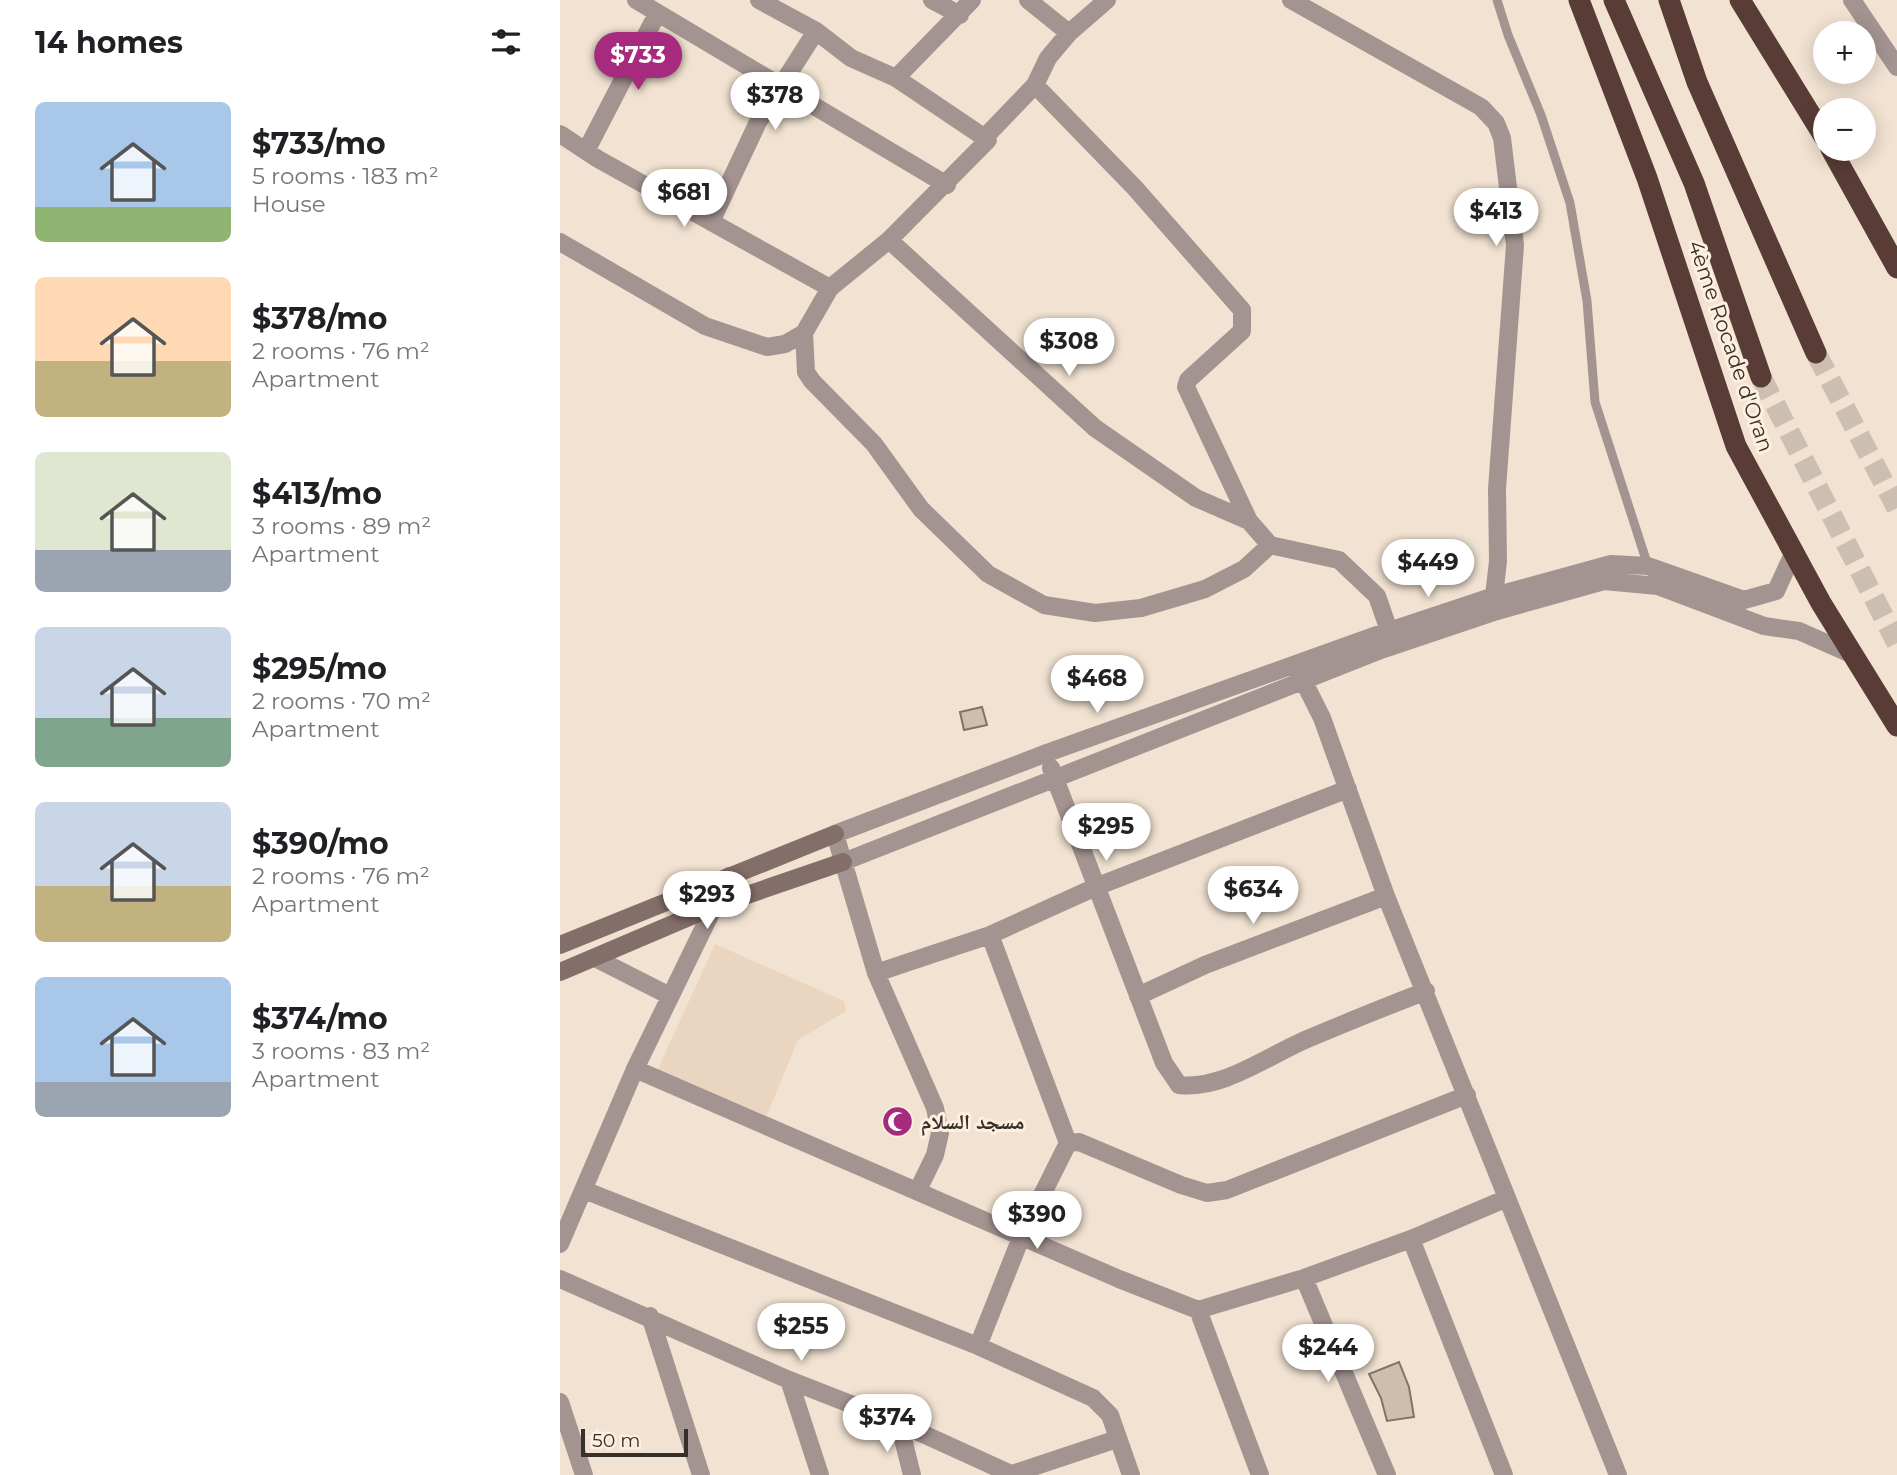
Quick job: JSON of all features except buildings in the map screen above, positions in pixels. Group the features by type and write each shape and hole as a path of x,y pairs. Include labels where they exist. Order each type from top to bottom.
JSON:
{"highway":[{"name":"4ème Rocade d'Oran","path":"1579,0 1647,178 1736,446 1793,554 1851,654 1897,726"},
{"path":"1614,0 1694,183 1760,377"},
{"path":"1669,0 1697,82 1816,353"},
{"path":"1740,0 1813,119"},
{"path":"1838,161 1897,268"}],"main road":[{"path":"560,945 835,834"},
{"path":"560,972 715,906 843,862"}],"street":[{"path":"636,0 947,185"},
{"path":"560,242 705,326 739,340 767,347 785,344 804,333 830,288 890,240 988,141 896,78 851,58 816,31 759,0"},
{"path":"932,0 960,16"},
{"path":"896,78 960,16 972,0"},
{"path":"1028,0 1069,33"},
{"path":"985,137 1035,85 1048,58 1069,33 1107,0"},
{"path":"1291,0 1481,107 1496,124 1502,138 1515,245 1497,489 1498,561 1494,596"},
{"path":"1852,0 1897,67"},
{"path":"586,151 657,14"},
{"path":"710,222 758,122 784,86 816,31"},
{"path":"1035,85 1135,188 1242,310 1242,331 1188,380 1186,387 1248,521 1270,545 1339,560 1377,596 1392,638"},
{"path":"560,134 710,222 830,288"},
{"path":"890,240 1095,428 1196,498 1248,521"},
{"path":"804,333 807,372 812,381 874,444 921,509 988,575 1044,605 1095,613 1141,608 1205,589 1244,569 1270,545"},
{"path":"843,862 1054,779 1300,674 1494,596 1611,564 1745,600 1755,599 1776,591 1793,554"},
{"path":"1392,638 1604,581 1655,574 1764,626 1799,631 1851,654"},
{"path":"918,1190 935,1155 940,1133 935,1108 876,973 835,834 1047,753 1300,674"},
{"path":"1300,674 1322,718 1386,896 1468,1096 1505,1199 1618,1475"},
{"path":"1047,753 1054,779 1098,886 1138,996 1170,1074 1179,1085 1197,1087 1426,991"},
{"path":"876,973 990,934 1098,886 1348,789"},
{"path":"560,1244 635,1069 729,876"},
{"path":"1138,996 1205,965 1386,896"},
{"path":"978,1346 1022,1235 1068,1143 990,934"},
{"path":"594,958 670,996"},
{"path":"635,1069 1119,1279 1198,1310 1304,1278 1411,1239 1505,1199"},
{"path":"1068,1143 1079,1142 1207,1194 1227,1190 1468,1096"},
{"path":"584,1190 978,1346 1093,1398 1110,1415 1116,1439 1132,1475"},
{"path":"1411,1239 1504,1475"},
{"path":"1304,1278 1387,1475"},
{"path":"560,1279 650,1316 789,1380 899,1423 1011,1475 1116,1439"},
{"path":"1198,1310 1260,1475"},
{"path":"650,1316 701,1475"},
{"path":"789,1380 820,1475"},
{"path":"560,1402 584,1475"},
{"path":"899,1423 912,1475"}],"lane":[{"path":"1497,0 1508,35 1541,115 1570,203 1587,301 1595,402 1655,574"}],"shaded area":[{"path":"715,944 844,1001 846,1011 798,1040 766,1117 657,1071"}],"tunnel":[{"path":"1816,353 1897,508"},
{"path":"1761,377 1897,643"}],"place":[{"name":"مسجد السلام","path":"898,1121"}]}
